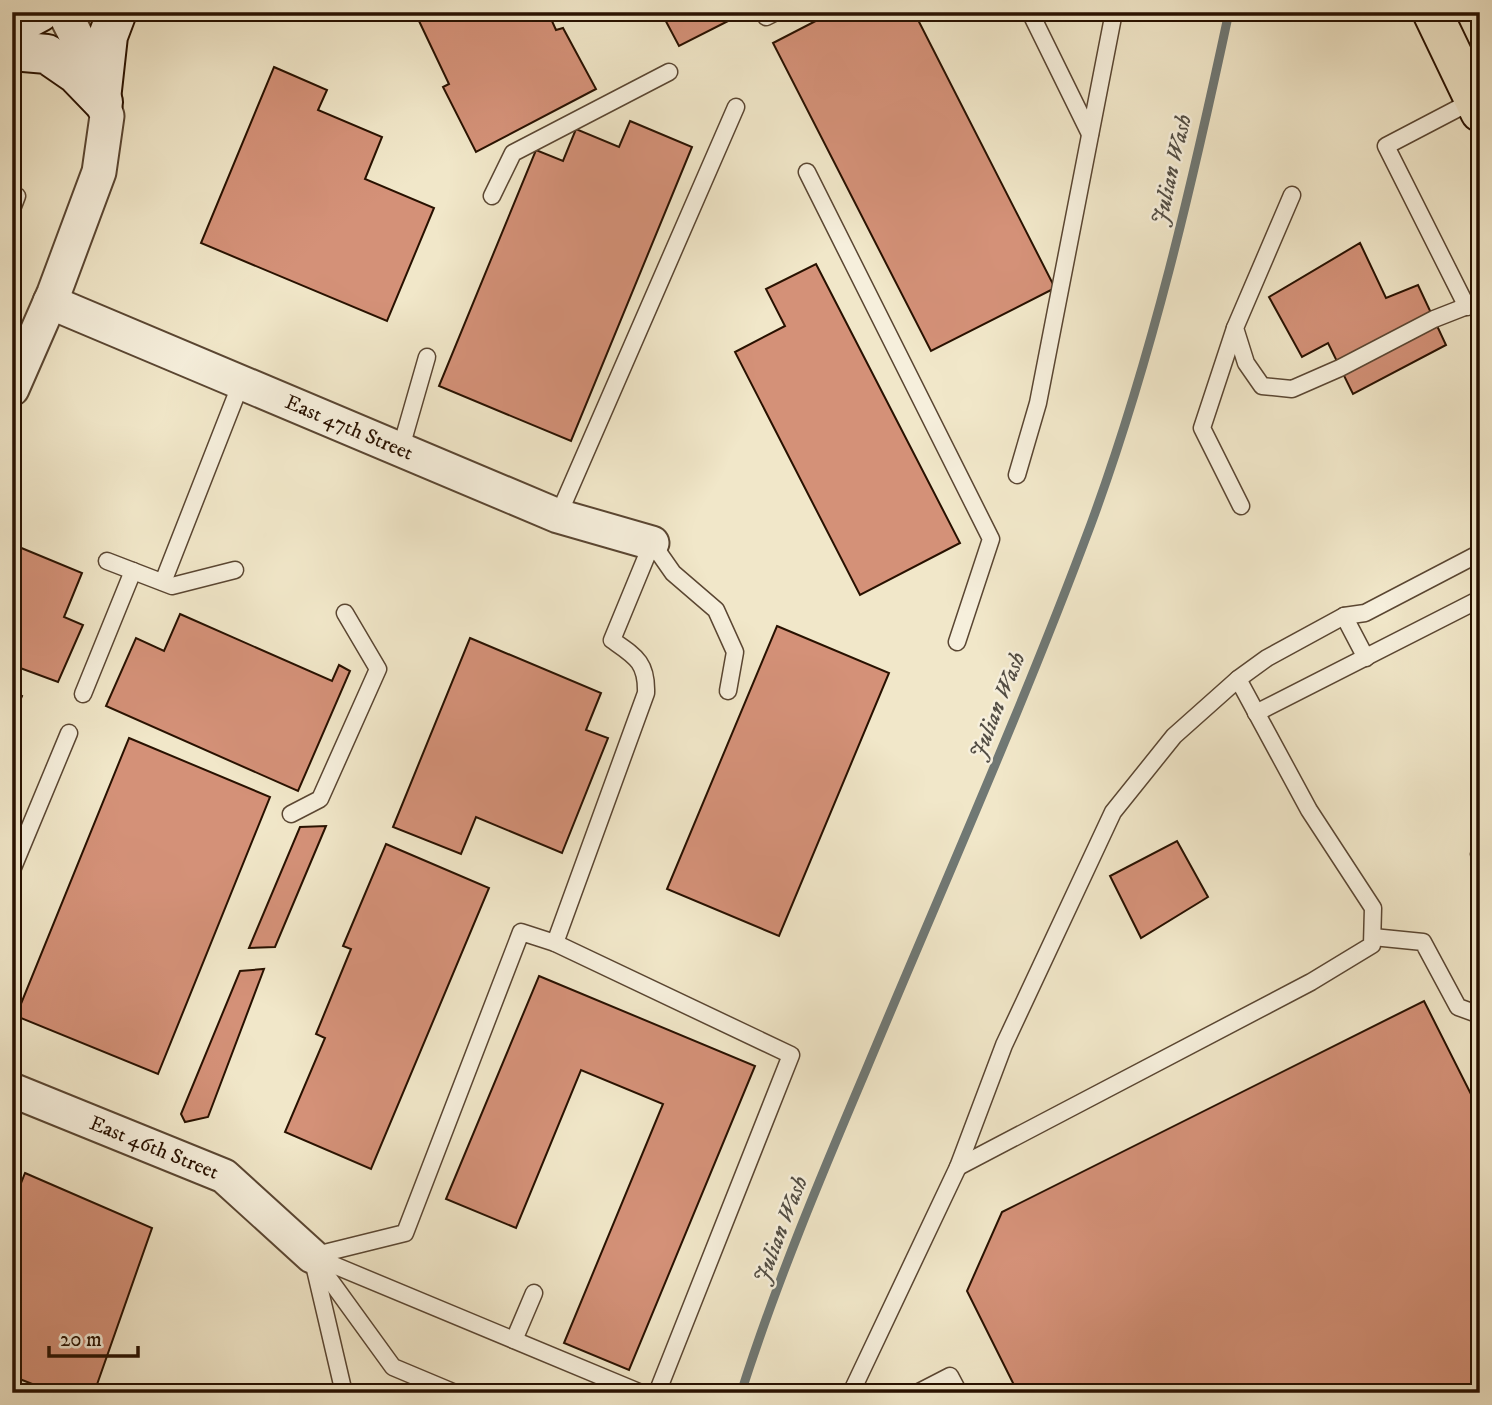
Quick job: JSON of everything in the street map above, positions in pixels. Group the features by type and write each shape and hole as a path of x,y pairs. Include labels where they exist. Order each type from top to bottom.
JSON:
{"main road":[{"path":"12,27 40,12"},
{"path":"102,100 108,36 117,12"},
{"path":"1432,12 1477,106"},
{"path":"12,51 47,54 76,74 102,100"}],"street":[{"path":"16,371 50,302 99,172 107,116 89,61 64,12"},
{"name":"East 47th Street","path":"50,302 558,516 652,543"},
{"name":"East 46th Street","path":"12,1090 224,1176 312,1256"}],"lane":[{"path":"1030,12 1090,134"},
{"path":"1017,475 1038,403 1114,12"},
{"path":"492,196 513,153 669,72"},
{"path":"1235,328 1246,363 1262,386 1292,389 1340,368 1434,319 1473,304 1386,146 1477,106"},
{"path":"558,516 736,107"},
{"path":"807,172 991,539 957,642"},
{"path":"1241,506 1202,428 1235,328 1292,195"},
{"path":"400,451 427,357"},
{"path":"167,584 241,383"},
{"path":"652,543 673,573 716,610 735,652 729,691"},
{"path":"555,943 646,692 647,673 634,655 612,640 652,543"},
{"path":"851,1393 958,1167 1004,1045 1114,812 1174,736 1238,679 1279,650 1344,616 1365,613 1480,553"},
{"path":"107,561 167,584 236,570"},
{"path":"83,694 132,571"},
{"path":"1256,713 1480,599"},
{"path":"291,814 320,799 378,669 345,613"},
{"path":"1344,616 1366,658"},
{"path":"958,1167 1311,982 1373,945 1373,908 1309,810 1238,679"},
{"path":"12,870 69,733"},
{"path":"312,1256 405,1233 521,933 555,943 791,1055 657,1393"},
{"path":"1373,937 1423,942 1458,1007 1480,1015"},
{"path":"312,1256 641,1393"},
{"path":"312,1256 344,1393"},
{"path":"312,1256 393,1367 455,1393"},
{"path":"514,1340 534,1293"},
{"path":"917,1393 950,1376 959,1393"}],"building":[{"path":"420,12 548,12 556,30 563,28 596,89 476,152 443,87 449,84 419,21 423,18"},
{"path":"661,12 736,12 738,16 679,46"},
{"path":"833,12 914,12 1055,288 931,351 773,43"},
{"path":"274,67 327,90 318,110 382,137 365,179 434,208 387,321 201,243"},
{"path":"630,121 692,147 571,441 439,386 536,150 563,161 576,129 619,147"},
{"path":"1360,243 1386,298 1418,285 1446,345 1353,394 1328,343 1302,357 1269,297"},
{"path":"816,264 960,543 860,595 735,352 785,326 766,289"},
{"path":"19,547 82,573 64,617 83,625 58,682 12,665 12,560"},
{"path":"180,614 332,681 339,665 350,671 298,791 106,706 136,638 164,651"},
{"path":"777,626 889,673 779,936 667,889"},
{"path":"470,638 601,693 586,730 608,738 562,853 476,817 461,854 393,827"},
{"path":"12,691 22,696 12,720"},
{"path":"129,738 270,797 158,1074 16,1016"},
{"path":"326,826 275,947 249,948 300,827"},
{"path":"1177,841 1208,897 1141,938 1110,876"},
{"path":"386,844 489,888 371,1169 285,1132 325,1038 316,1034 351,949 343,946"},
{"path":"264,969 208,1117 185,1122 181,1114 240,971"},
{"path":"539,976 755,1066 629,1370 564,1343 663,1104 581,1070 516,1228 446,1199"},
{"path":"1424,1001 1480,1112 1480,1393 1018,1393 967,1291 1002,1212"},
{"path":"25,1173 152,1228 94,1393 55,1393 12,1376 12,1206"}],"waterway":[{"name":"Julian Wash","path":"741,1393 784,1270 816,1190 1010,730 1091,524 1152,335 1229,12"}]}
